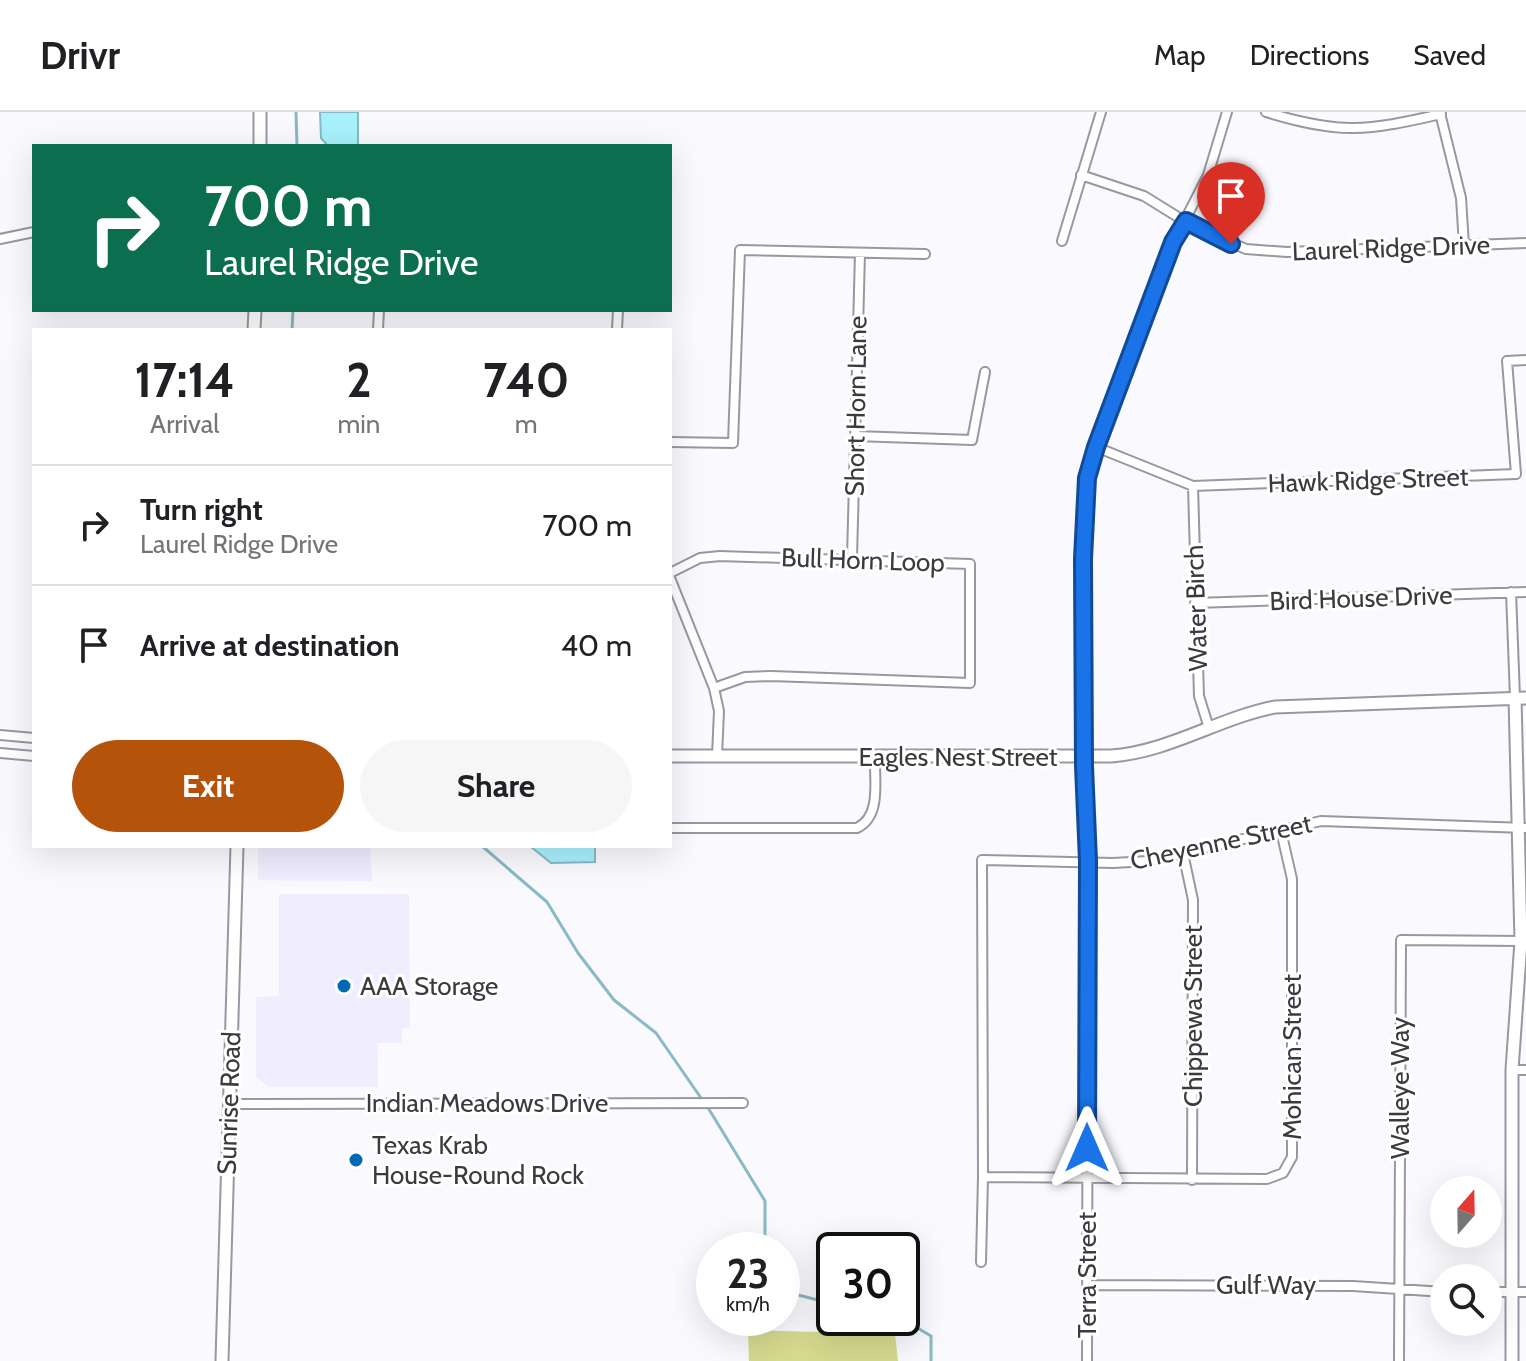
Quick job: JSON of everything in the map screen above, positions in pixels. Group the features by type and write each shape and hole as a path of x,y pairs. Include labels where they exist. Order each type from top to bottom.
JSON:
{"street":[{"path":"260,112 260,144"},
{"path":"1062,241 1101,112"},
{"name":"Terra Street","path":"1087,1361 1088,861 1084,757 1084,519 1087,478 1165,259 1208,175 1227,112"},
{"path":"1266,112 1323,128 1356,130 1395,125 1441,113 1461,198 1464,245"},
{"name":"Laurel Ridge Drive","path":"1081,175 1144,196 1231,244 1263,252 1526,243"},
{"path":"0,239 32,232"},
{"path":"672,442 733,443 740,250 925,254"},
{"name":"Short Horn Lane","path":"852,558 860,253"},
{"name":"Hawk Ridge Street","path":"1096,447 1193,486 1516,474 1507,361 1526,360"},
{"path":"855,436 972,440 985,372"},
{"name":"Water Birch","path":"1193,486 1199,696 1209,728"},
{"name":"Bull Horn Loop","path":"672,574 700,558 720,556 970,564 970,683 771,676 745,677 714,688"},
{"path":"672,580 714,688 719,711 717,756"},
{"path":"1511,592 1521,698 1524,941 1512,1070 1512,1361"},
{"name":"Bird House Drive","path":"1195,603 1526,592"},
{"name":"Eagles Nest Street","path":"672,756 1084,757 1142,752 1254,711 1289,706 1521,698"},
{"path":"0,735 32,738"},
{"path":"0,753 32,756"},
{"path":"672,828 857,828 871,817 875,757"},
{"name":"Cheyenne Street","path":"981,1262 982,860 1124,863 1332,820 1522,828"},
{"name":"Mohican Street","path":"983,1177 1267,1179 1283,1173 1292,1157 1292,879 1281,831"},
{"name":"Sunrise Road","path":"222,1361 237,848"},
{"name":"Chippewa Street","path":"1183,853 1193,900 1192,1180"},
{"name":"Walleye Way","path":"1399,1361 1401,940 1524,941"},
{"path":"1512,1070 1526,1070"},
{"name":"Indian Meadows Drive","path":"230,1104 743,1103"},
{"name":"Gulf Way","path":"1087,1285 1353,1286 1430,1291"},
{"path":"1502,1292 1526,1292"}],"shaded area":[{"path":"258,848 370,848 372,881 258,880"},
{"name":"AAA Storage","path":"279,894 409,894 410,1027 402,1028 402,1043 378,1043 378,1087 269,1087 256,1077 256,997 279,996"}],"green space":[{"path":"800,1331 816,1332 816,1336 895,1336 898,1361 749,1361 748,1336 800,1336"}],"water":[{"path":"320,112 358,112 358,144 326,144 321,138"},
{"path":"532,848 595,848 595,862 551,863"}],"waterway":[{"path":"296,112 297,144"},
{"path":"292,328 293,312"},
{"path":"484,848 547,902 578,953 614,1000 656,1033 710,1111 765,1201 765,1232"},
{"path":"800,1296 816,1300"},
{"path":"920,1329 931,1336 931,1361"}],"place":[{"name":"AAA Storage","path":"344,986"},
{"name":"Texas Krab House-Round Rock","path":"356,1160"}],"route":[{"path":"1087,1148 1088,861 1084,766 1083,559 1087,478 1173,242 1186,221 1231,244"}]}
